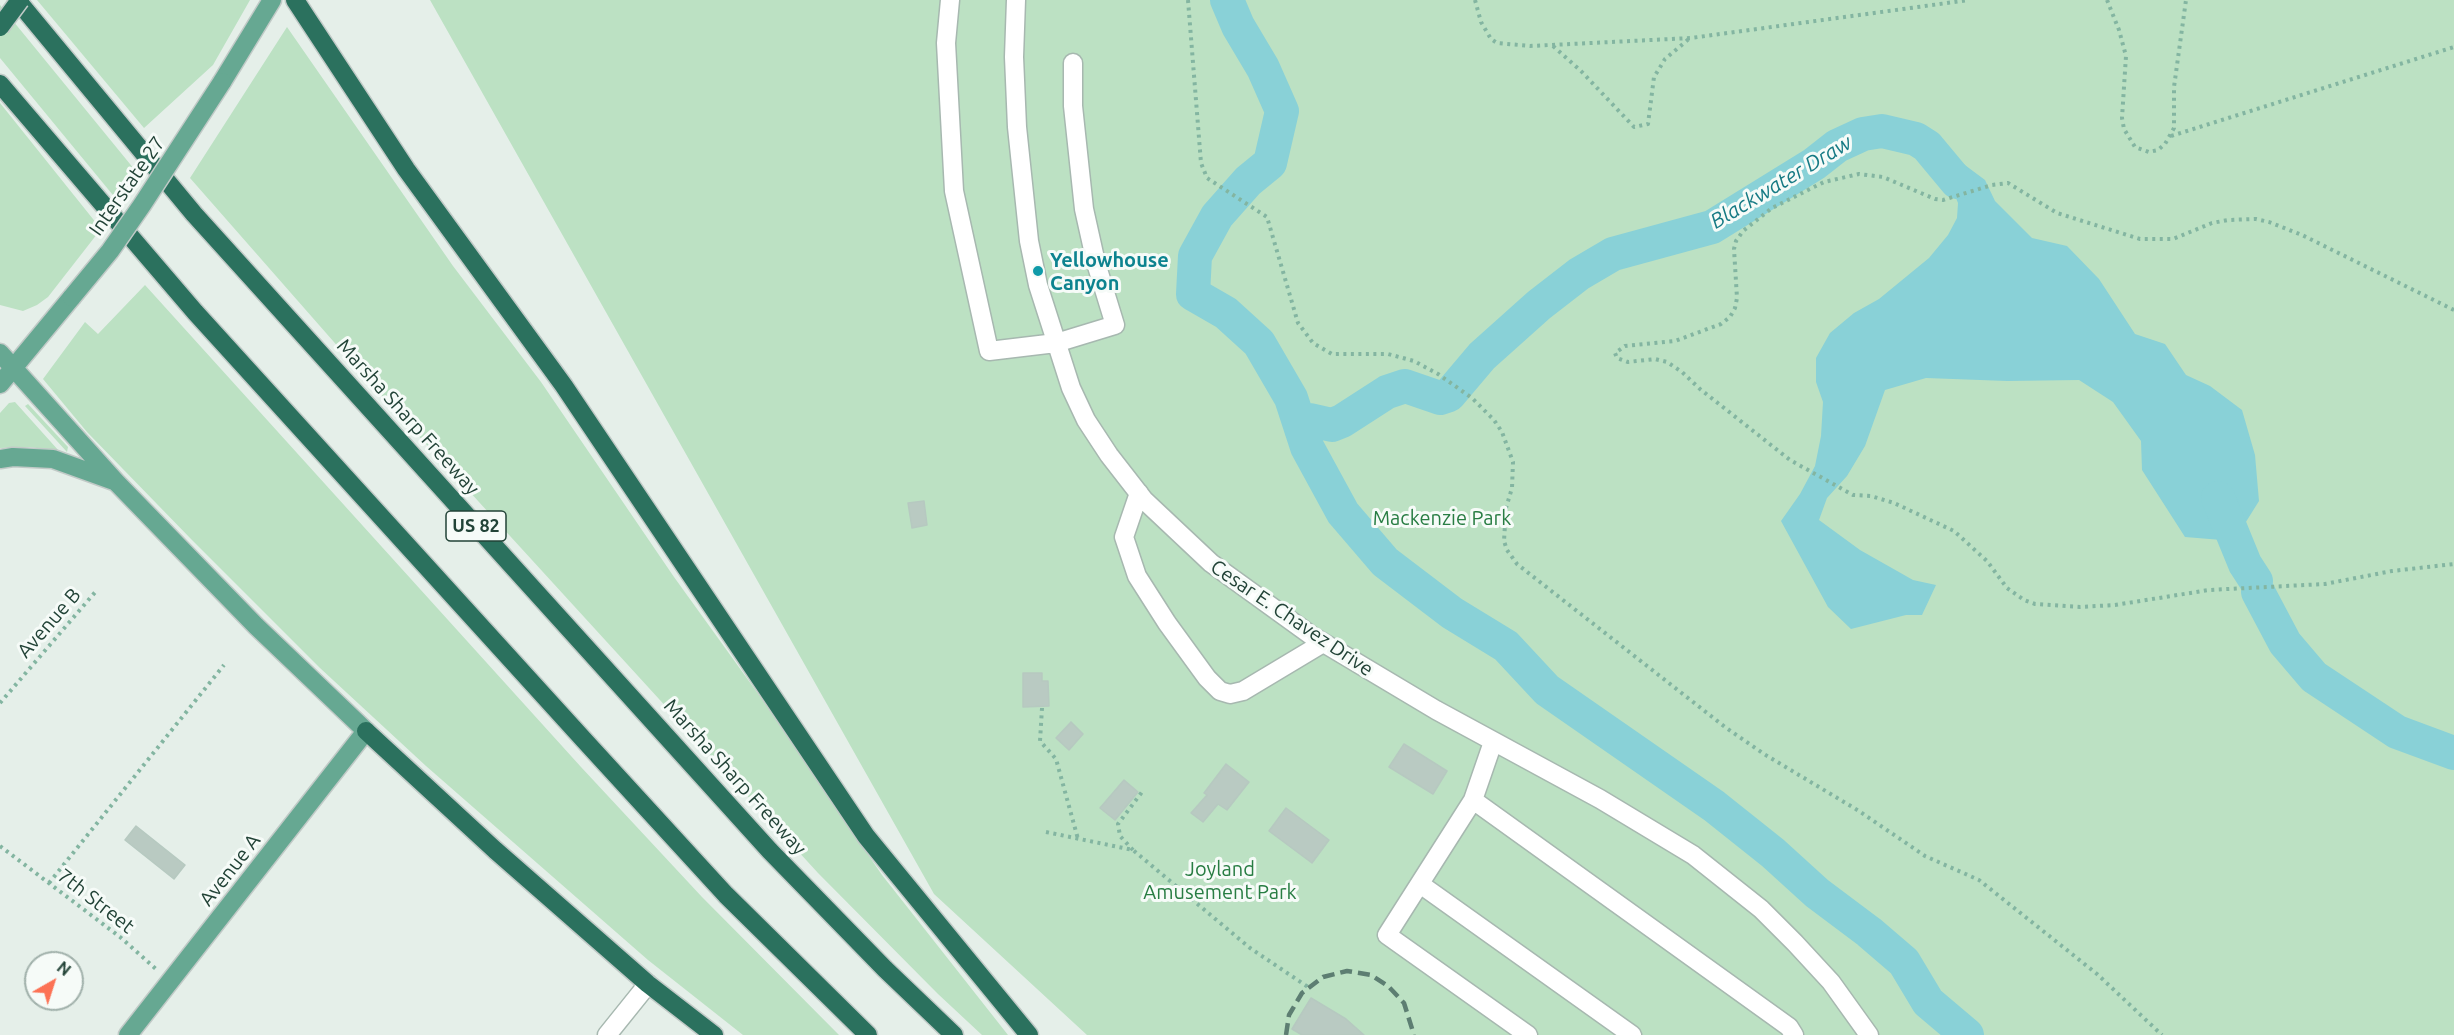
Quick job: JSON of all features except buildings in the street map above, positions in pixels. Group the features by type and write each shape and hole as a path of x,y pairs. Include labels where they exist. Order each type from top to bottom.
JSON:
{"highway":[{"path":"0,27 18,0"},
{"name":"Marsha Sharp Freeway","path":"18,0 194,214 754,833 885,969 954,1035"},
{"path":"295,0 406,169 564,386 866,836 1029,1035"},
{"path":"0,84 195,312 568,723 726,895 868,1035"},
{"path":"366,731 495,850 648,984 714,1035"}],"main road":[{"name":"Interstate 27","path":"0,384 110,251 222,82 272,0"},
{"path":"0,353 116,482 256,626 366,731"},
{"path":"0,459 13,457 52,459 116,482"},
{"name":"Avenue A","path":"128,1035 366,731"}],"street":[{"path":"950,0 946,43 954,191 989,351 1056,343 1115,325 1096,263 1084,209 1073,106 1073,63"},
{"name":"Cesar E. Chavez Drive","path":"1016,0 1014,57 1022,190 1038,285 1071,388 1086,420 1109,455 1139,493 1177,533 1211,563 1323,643 1493,742 1656,832 1726,880 1761,909 1795,943 1830,982 1869,1035"},
{"path":"1139,493 1124,537 1137,576 1167,623 1220,691 1230,694 1243,691 1323,643"},
{"path":"1493,742 1473,800 1387,935 1528,1035"},
{"path":"1473,800 1789,1027 1794,1035"},
{"path":"1420,884 1632,1035"},
{"path":"607,1035 648,984"}],"path":[{"path":"1188,0 1201,163 1207,178 1267,216 1298,323 1313,343 1332,354 1388,354 1401,357 1438,374 1472,398 1494,420 1502,432 1513,462 1512,488 1506,508 1504,541 1507,550 1517,564 1725,727 1764,754 1859,811 1925,856 1979,880 2097,974 2162,1035"},
{"path":"1475,0 1485,32 1497,43 1553,46 1691,38 1969,0"},
{"path":"2107,0 2126,56 2122,118 2126,136 2135,147 2149,152 2158,150 2170,136 2175,118 2174,87 2186,0"},
{"path":"1553,46 1581,71 1634,127 1648,124 1654,77 1665,59 1691,38"},
{"path":"2170,136 2454,47"},
{"path":"2454,310 2302,235 2256,219 2228,220 2173,239 2140,239 2057,213 2016,186 2001,183 1947,198 1935,199 1883,177 1859,174 1824,182 1772,208 1743,231 1734,249 1736,308 1721,324 1675,341 1625,346 1615,353 1617,358 1628,362 1656,358 1666,362 1682,372 1700,389 1790,460 1842,490 1853,495 1871,496 1894,503 1937,521 1954,531 1970,544 2014,595 2024,600 2052,606 2115,605 2209,590 2325,584 2392,571 2454,564"},
{"name":"Avenue B","path":"0,703 97,590"},
{"path":"49,883 224,665"},
{"path":"1042,708 1040,741 1056,759 1078,839"},
{"path":"1142,792 1118,824 1120,836 1133,850 1250,948 1308,987"},
{"path":"1046,832 1133,850"},
{"name":"7th Street","path":"0,846 120,937 171,982"}],"green space":[{"path":"37,0 250,0 213,65 144,128"},
{"name":"Mackenzie Park","path":"430,0 2454,0 2454,1035 1087,1035 934,894"},
{"path":"0,5 139,175 117,200 0,58"},
{"path":"287,27 453,266 541,382 882,875 1008,1035 982,1035 818,873 362,374 190,178"},
{"path":"0,103 101,229 48,297 23,311 0,305"},
{"path":"145,285 581,767 702,897 839,1035 743,1035 648,960 426,766 320,668 87,432 43,379 85,322 98,334"},
{"path":"15,402 59,451 29,447 0,448 0,413 9,403"},
{"path":"28,404 68,447 67,452 25,406"}],"water":[{"path":"1938,145 1985,180 1995,201 2032,238 2067,246 2099,279 2135,334 2165,344 2186,375 2210,386 2242,410 2255,455 2259,501 2234,541 2185,537 2142,470 2141,441 2113,402 2079,380 2007,381 1926,378 1885,390 1865,446 1847,476 1827,498 1819,520 1860,550 1913,580 1936,585 1922,615 1906,615 1851,629 1828,607 1781,521 1800,494 1815,466 1821,436 1823,402 1816,382 1816,358 1830,333 1854,313 1879,299 1929,258 1948,235 1957,218 1958,203 1949,181 1933,160 1927,146"}],"waterway":[{"path":"1227,0 1238,26 1263,68 1282,111 1270,163 1248,181 1217,216 1195,256 1193,294 1226,313 1259,343 1291,398 1307,447 1343,513 1385,562 1452,613 1506,646 1547,690 1714,806 1773,853 1817,893 1869,932 1904,962 1928,1002 1967,1035"},
{"name":"Blackwater Draw","path":"1301,429 1310,420 1332,425 1342,421 1387,392 1405,386 1440,398 1449,395 1482,356 1539,305 1579,274 1613,254 1712,227 1814,164 1837,146 1863,134 1882,131 1916,139 1927,146 1957,182"},
{"name":"Blackwater Draw","path":"2218,498 2245,564 2256,581"},
{"name":"Blackwater Draw","path":"2258,592 2285,643 2314,677 2397,732 2454,753"}],"railway":[{"path":"1286,1035 1289,1015 1302,993 1323,977 1347,971 1371,975 1388,986 1404,1003 1414,1035"}],"place":[{"name":"Yellowhouse Canyon","path":"1038,271"}],"park label":[{"name":"Joyland Amusement Park","path":"1220,880"}]}
